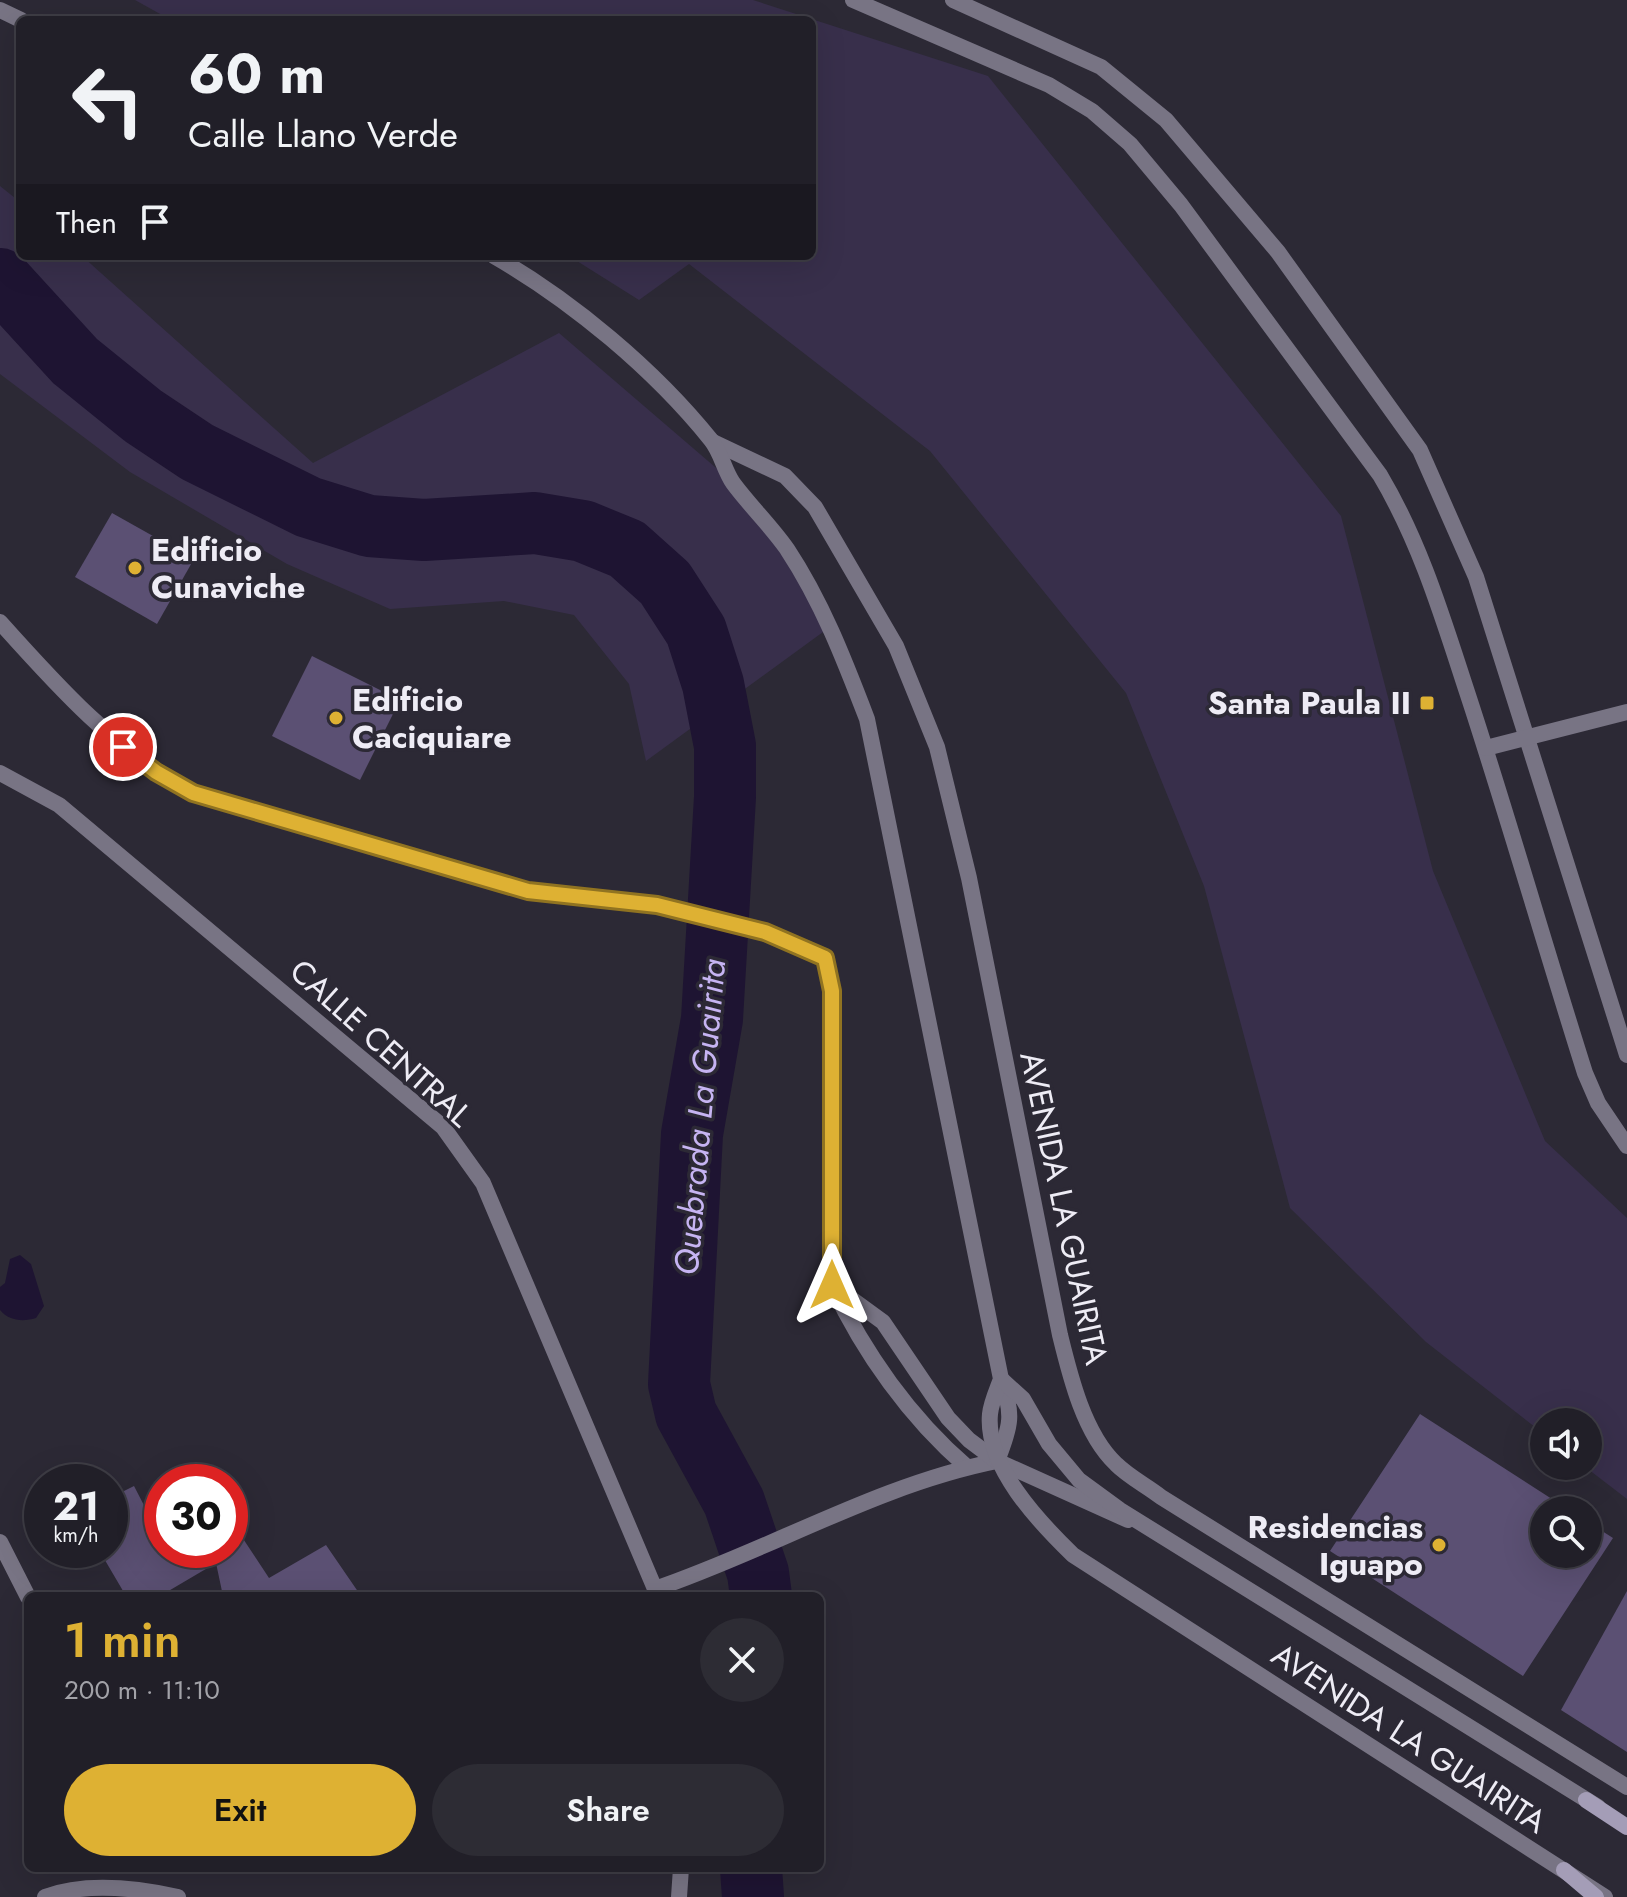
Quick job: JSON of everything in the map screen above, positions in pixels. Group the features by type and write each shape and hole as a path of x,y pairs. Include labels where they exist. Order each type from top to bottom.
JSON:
{"main road":[{"path":"1586,1800 1627,1827"},
{"path":"1564,1870 1596,1897"}],"street":[{"path":"853,0 1049,85 1092,111 1130,144 1181,205 1350,431 1406,517 1426,564 1486,748 1585,1073 1598,1103 1627,1146"},
{"path":"953,0 1101,67 1166,120 1278,252 1420,450 1476,577 1627,1055"},
{"name":"AVENIDA LA GUAIRITA","path":"501,260 533,279 608,337 672,397 713,442 731,480 785,546 829,621 867,719 1001,1379 989,1415 997,1461 1024,1502 1073,1555 1605,1897"},
{"name":"AVENIDA LA GUAIRITA","path":"713,442 785,476 815,507 896,646 937,747 969,878 1074,1392 1114,1463 1175,1506 1627,1787"},
{"path":"0,622 75,705 156,772 193,793 528,891 657,905 765,932 825,958 831,974 832,1285 850,1323 932,1437 967,1467"},
{"path":"1486,748 1627,712"},
{"name":"CALLE CENTRAL","path":"0,773 59,805 443,1127 483,1183 656,1592 884,1494 967,1467 997,1461"},
{"path":"832,1285 883,1322 948,1418 969,1440 997,1461 1162,1536"},
{"name":"AVENIDA LA GUAIRITA","path":"1001,1379 1023,1399 1049,1444 1079,1480 1162,1536 1586,1800"},
{"path":"0,1542 25,1592"},
{"path":"679,1897 681,1872"},
{"path":"45,1897 64,1890 147,1890 178,1897"}],"shaded area":[{"path":"135,0 753,0 802,16 164,16"},
{"path":"816,20 988,76 1341,516 1433,871 1545,1141 1627,1218 1627,1499 1602,1480 1602,1408 1530,1408 1530,1423 1426,1342 1290,1208 1204,886 1126,693 930,451 689,264 639,300 575,260 816,260"},
{"path":"0,186 16,199 16,260 86,260 313,463 559,333 722,473 834,624 646,761 629,684 574,615 504,601 390,609 287,564 130,472 0,374"},
{"path":"20,1255 31,1264 44,1306 36,1318 26,1320 16,1320 0,1310 0,1287 5,1283 10,1259"}],"building":[{"name":"Edificio Cunaviche","path":"112,513 194,559 157,624 75,577"},
{"name":"Edificio Caciquiare","path":"312,656 400,700 360,780 272,736"},
{"name":"Residencias Iguapo","path":"1420,1414 1547,1496 1530,1496 1530,1568 1593,1568 1523,1676 1330,1551"},
{"path":"134,1486 144,1505 144,1568 208,1568 167,1592 124,1592 110,1568 128,1568 128,1489"},
{"name":"Residencias Iguapo","path":"1602,1531 1613,1538 1602,1555"},
{"path":"326,1545 358,1592 222,1592 217,1568 248,1568 248,1546 269,1578"},
{"path":"1627,1591 1627,1752 1561,1710"}],"waterway":[{"name":"Quebrada La Guairita","path":"0,279 75,361 143,416 197,452 308,507 369,526 424,530 535,523 583,531 627,549 665,583 696,631 713,684 725,746 725,797 712,1019 692,1134 679,1384 686,1414 734,1502 758,1573 760,1592"},
{"name":"Quebrada La Guairita","path":"751,1872 753,1897"}],"place":[{"name":"Edificio Cunaviche","path":"135,568"},
{"name":"Santa Paula II","path":"1427,703"},
{"name":"Edificio Caciquiare","path":"336,718"},
{"name":"Residencias Iguapo","path":"1439,1545"}],"route":[{"path":"123,747 156,772 193,793 528,891 657,905 765,932 825,958 831,974 832,991 832,1285"}]}
